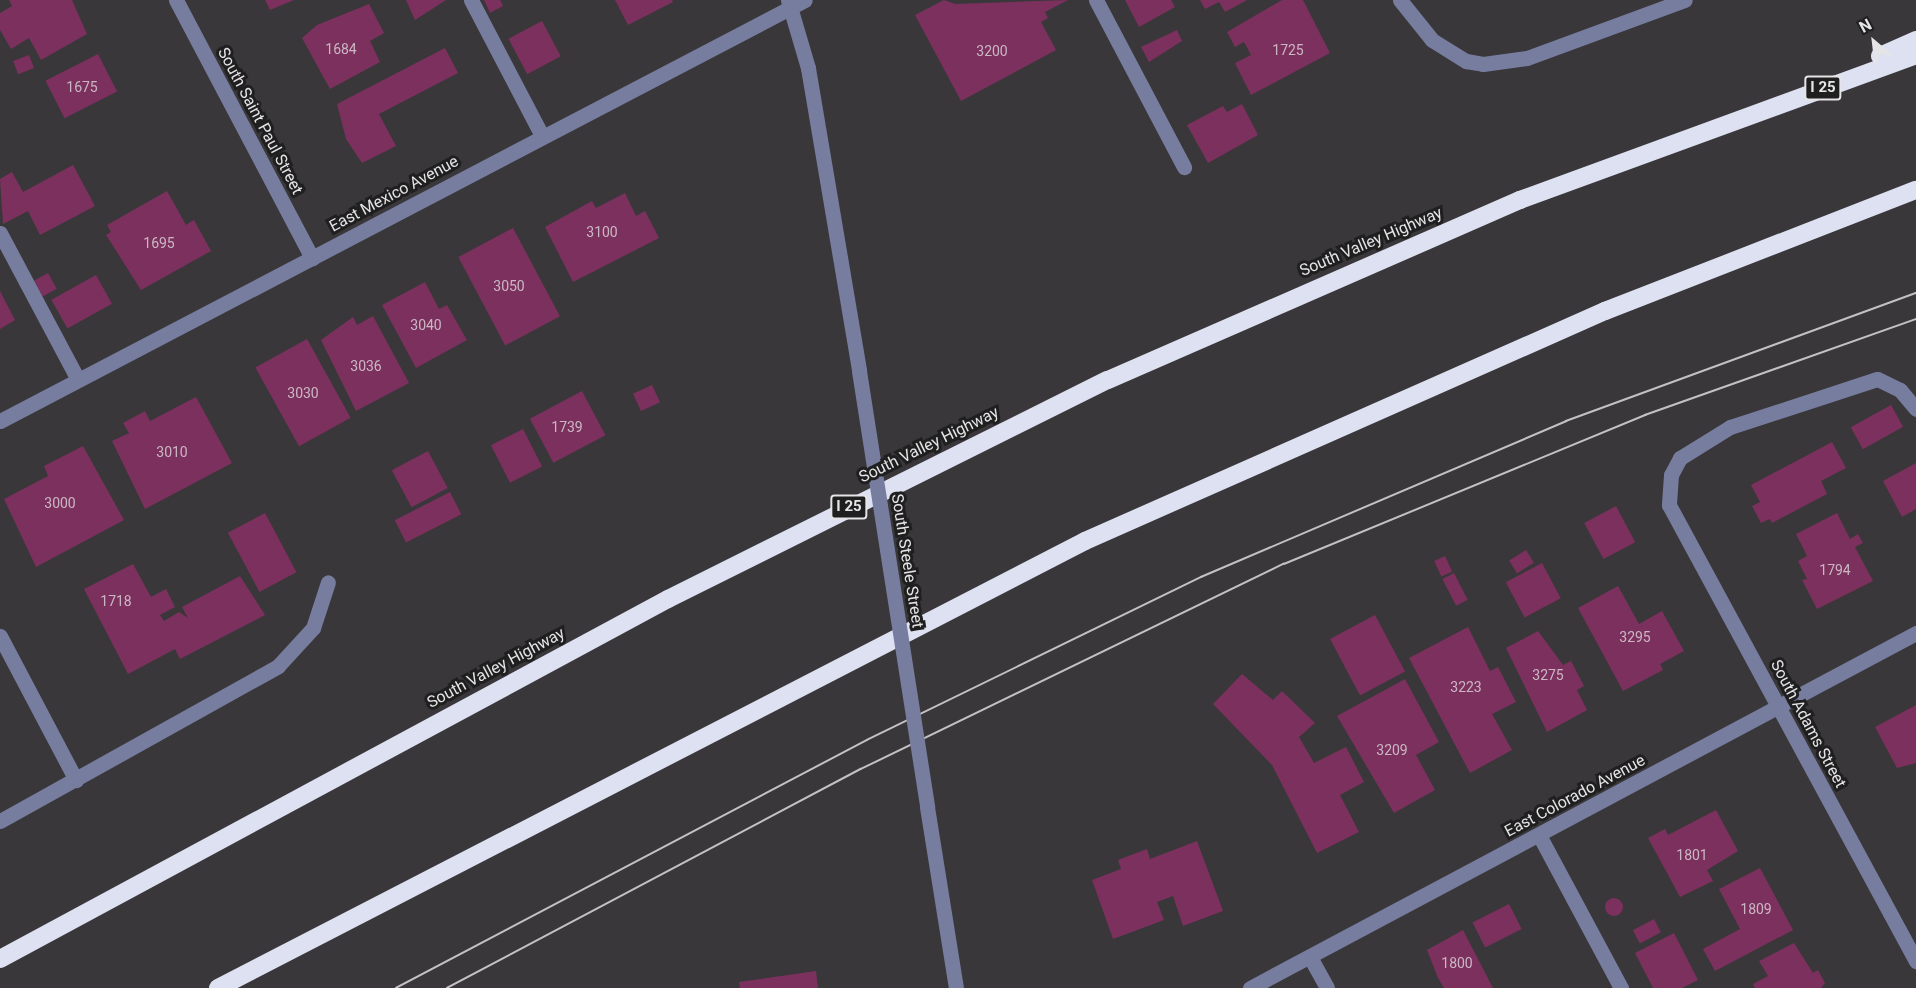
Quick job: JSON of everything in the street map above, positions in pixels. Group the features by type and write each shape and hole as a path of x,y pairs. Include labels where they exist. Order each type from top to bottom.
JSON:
{"highway":[{"path":"1730,121 1916,40"},
{"name":"South Valley Highway","path":"0,959 520,677 991,436 1395,251 1730,121 1916,55"},
{"path":"218,988 942,611 1116,526 1605,311 1916,190"}],"street":[{"name":"South Saint Paul Street","path":"176,0 312,258"},
{"path":"471,0 542,136"},
{"path":"1096,0 1184,167"},
{"path":"1400,0 1416,25 1449,52 1483,64 1511,61 1685,0"},
{"name":"East Mexico Avenue","path":"0,421 795,2"},
{"name":"South Steele Street","path":"795,2 858,371 956,988"},
{"path":"0,233 78,380"},
{"name":"South Adams Street","path":"1916,409 1900,390 1877,379 1730,427 1680,458 1671,475 1669,505 1916,961"},
{"path":"0,821 278,666 313,628 328,582"},
{"name":"East Colorado Avenue","path":"1250,988 1916,633"},
{"path":"0,636 76,780"},
{"path":"1539,835 1621,988"},
{"path":"1310,957 1327,988"}],"building":[{"path":"9,0 72,0 87,34 41,60 29,38 11,49 0,30 0,13 12,6"},
{"path":"265,0 294,0 270,10"},
{"path":"406,0 446,0 415,20"},
{"path":"484,0 500,0 503,6 490,13"},
{"path":"615,0 672,0 673,2 628,25"},
{"path":"944,0 955,4 1068,0 1045,12 1048,18 1041,22 1056,50 961,101 915,15"},
{"path":"1125,0 1171,0 1175,7 1139,27"},
{"path":"1200,0 1247,0 1225,12 1219,2 1205,9"},
{"path":"1282,0 1303,0 1330,53 1251,95 1235,63 1251,55 1244,42 1235,47 1227,32"},
{"path":"369,4 384,33 370,41 380,62 330,89 302,38 317,25"},
{"path":"542,21 561,56 527,74 508,39"},
{"path":"1177,30 1182,41 1149,62 1141,47"},
{"path":"445,48 458,73 379,114 396,146 362,163 346,139 337,104"},
{"path":"98,54 117,91 64,118 45,81"},
{"path":"29,55 34,68 18,74 13,61"},
{"path":"1242,104 1258,135 1208,163 1187,125 1223,106 1227,112"},
{"path":"73,165 95,206 40,235 28,211 3,224 0,179 12,172 23,192"},
{"path":"167,191 186,225 194,220 211,251 141,290 106,235 111,232 107,225"},
{"path":"625,193 636,216 645,211 659,238 573,282 545,227 592,201 596,208"},
{"path":"513,228 560,316 505,345 458,257"},
{"path":"48,273 57,289 43,297 34,281"},
{"path":"96,275 112,304 67,329 51,300"},
{"path":"425,282 439,309 447,305 467,340 416,368 382,305"},
{"path":"0,291 15,320 0,329"},
{"path":"373,316 409,383 356,411 321,340 353,317 357,325"},
{"path":"307,339 351,418 299,446 255,368"},
{"path":"652,385 660,402 641,411 633,394"},
{"path":"582,391 605,435 553,463 530,419"},
{"path":"196,397 232,463 145,509 112,441 129,433 123,423 145,411 150,421"},
{"path":"1891,405 1903,427 1863,449 1851,427"},
{"path":"523,429 542,466 510,483 491,445"},
{"path":"1832,442 1846,468 1821,481 1827,494 1772,523 1770,519 1761,523 1752,506 1760,502 1751,485"},
{"path":"83,446 124,520 36,567 4,499 48,476 44,466"},
{"path":"428,451 448,488 412,507 392,470"},
{"path":"1916,463 1916,509 1902,517 1883,481"},
{"path":"450,492 461,514 406,542 395,520"},
{"path":"1616,506 1635,542 1603,559 1584,523"},
{"path":"265,513 296,572 259,592 228,533"},
{"path":"1837,513 1850,539 1858,534 1863,543 1855,547 1873,581 1817,609 1802,580 1807,579 1798,561 1807,556 1796,534"},
{"path":"1526,550 1534,563 1517,573 1509,561"},
{"path":"1445,556 1452,571 1441,576 1434,561"},
{"path":"1542,563 1561,598 1525,618 1506,582"},
{"path":"133,564 151,597 166,589 175,607 160,615 164,621 179,612 188,618 182,607 240,576 265,615 180,659 175,649 128,674 84,589"},
{"path":"1454,573 1468,600 1456,606 1442,579"},
{"path":"1618,586 1639,624 1662,611 1684,651 1660,664 1663,670 1623,691 1578,608"},
{"path":"1375,615 1405,672 1360,695 1330,639"},
{"path":"1468,627 1490,671 1498,667 1516,702 1492,714 1512,750 1470,773 1409,658"},
{"path":"1538,631 1563,665 1571,661 1584,686 1577,690 1587,710 1547,732 1506,648"},
{"path":"1242,674 1273,700 1282,691 1315,723 1299,737 1314,763 1346,747 1364,782 1340,795 1359,832 1317,853 1272,765 1213,704"},
{"path":"1405,679 1439,742 1416,755 1435,790 1394,813 1337,716"},
{"path":"1916,705 1916,763 1897,768 1875,727"},
{"path":"1716,810 1738,851 1707,870 1713,881 1680,897 1648,838 1665,829 1668,835"},
{"path":"1197,841 1223,911 1183,926 1173,896 1157,902 1164,920 1113,939 1092,880 1121,869 1118,860 1147,849 1150,859"},
{"path":"1760,868 1793,930 1715,971 1703,949 1740,929 1719,889"},
{"path":"1614,898 1620,901 1623,907 1620,913 1614,916 1608,913 1605,907 1608,901"},
{"path":"1509,904 1522,929 1485,948 1472,923"},
{"path":"1654,919 1661,932 1640,944 1633,930"},
{"path":"1463,930 1493,988 1444,988 1438,978 1427,950"},
{"path":"1674,933 1698,980 1682,988 1653,988 1635,953"},
{"path":"1794,943 1813,973 1818,970 1825,983 1821,988 1755,988 1753,984 1768,976 1759,961"},
{"path":"816,971 818,988 740,988 739,982"}],"tram line":[{"path":"396,988 867,740 1201,577 1566,421 1916,293"},
{"path":"447,988 861,769 1284,564 1645,415 1916,319"}]}
